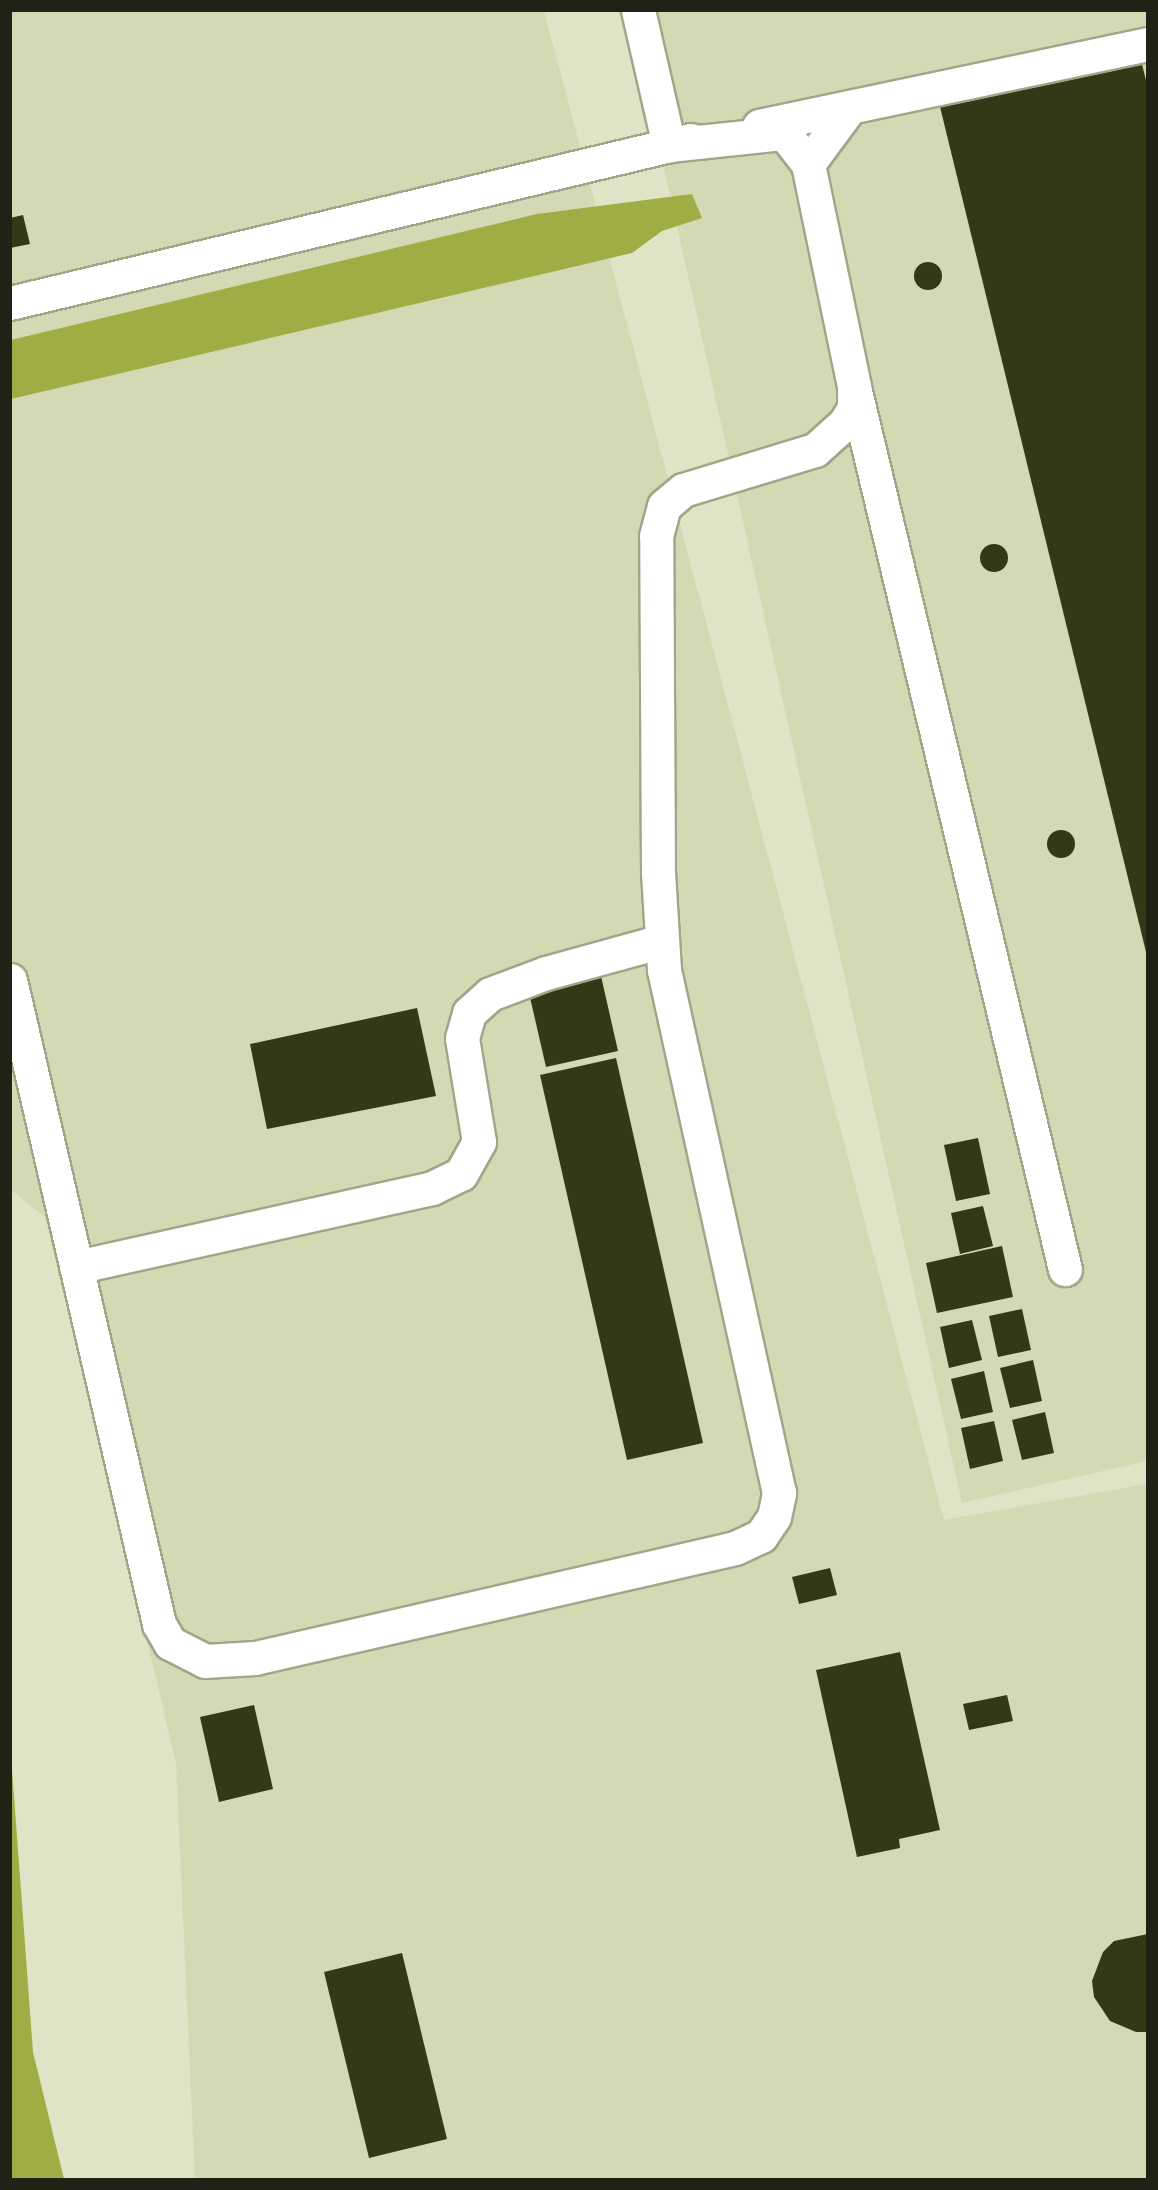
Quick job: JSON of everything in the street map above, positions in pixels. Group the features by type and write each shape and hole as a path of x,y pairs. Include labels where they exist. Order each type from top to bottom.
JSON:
{"lane":[{"path":"638,10 669,145"},
{"path":"10,303 669,145 1148,44"},
{"path":"808,164 850,107"},
{"path":"669,145 784,133 808,164 854,387 880,481 1065,1269"},
{"path":"815,450 845,423 854,408 854,387"},
{"path":"10,980 159,1624 170,1643 187,1655 224,1663 255,1658 735,1548 761,1536 774,1517 779,1493 664,970 659,519 664,506 683,490 815,450 837,451 880,481"},
{"path":"76,1266 432,1188 461,1174 479,1142 462,1038 469,1013 490,994 518,983 662,941"}],"shaded area":[{"path":"10,11 544,11 944,1520 1147,1484 1147,2179 195,2179 176,1762 45,1217 11,1190"},
{"path":"629,11 1147,11 1147,1461 962,1503"},
{"path":"692,194 702,218 662,231 632,253 11,399 11,340 537,214"},
{"path":"10,1742 33,2052 64,2179 11,2179"}],"building":[{"path":"1133,29 1148,88 1147,956 933,78"},
{"path":"23,215 30,244 10,248 10,218"},
{"path":"928,262 938,266 942,276 938,286 928,290 918,286 914,276 918,266"},
{"path":"994,544 1004,548 1008,558 1004,568 994,572 984,568 980,558 984,548"},
{"path":"1061,830 1071,834 1075,844 1071,854 1061,858 1051,854 1047,844 1051,834"},
{"path":"601,976 618,1051 546,1067 529,993"},
{"path":"417,1008 436,1096 267,1129 250,1044"},
{"path":"616,1058 703,1443 627,1460 540,1075"},
{"path":"978,1138 990,1194 956,1201 944,1145"},
{"path":"983,1206 993,1246 960,1254 951,1213"},
{"path":"1002,1246 1013,1297 937,1313 926,1263"},
{"path":"1022,1309 1031,1350 998,1357 989,1316"},
{"path":"972,1320 982,1360 949,1368 940,1327"},
{"path":"1033,1360 1042,1401 1010,1408 1000,1368"},
{"path":"984,1371 993,1412 961,1419 951,1379"},
{"path":"1045,1412 1054,1453 1022,1460 1012,1420"},
{"path":"994,1421 1003,1461 970,1469 961,1428"},
{"path":"830,1568 837,1595 799,1604 792,1577"},
{"path":"900,1652 940,1830 899,1839 900,1848 857,1857 816,1670"},
{"path":"1007,1695 1013,1721 969,1730 963,1704"},
{"path":"254,1705 273,1789 219,1802 200,1717"},
{"path":"1148,1934 1148,2032 1136,2032 1110,2021 1094,1997 1092,1981 1103,1952 1114,1941"},
{"path":"402,1953 447,2139 369,2158 324,1972"}]}
